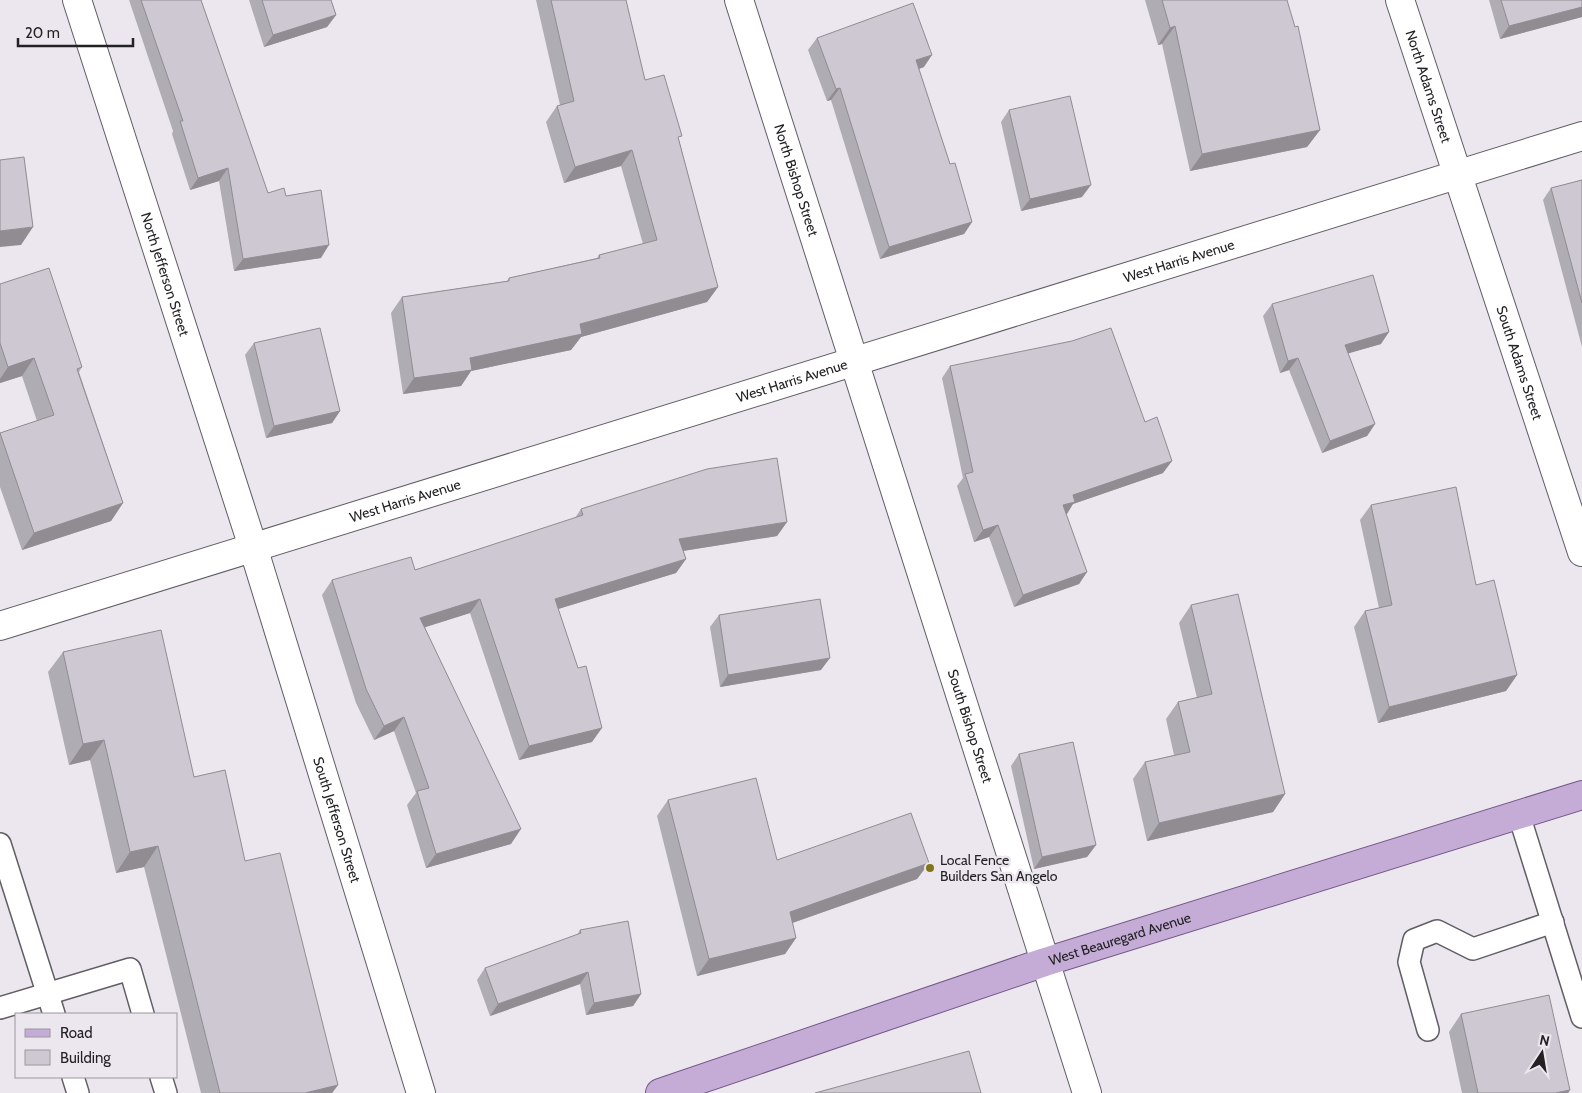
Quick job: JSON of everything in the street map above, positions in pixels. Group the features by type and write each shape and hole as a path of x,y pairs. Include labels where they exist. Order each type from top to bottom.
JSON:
{"main road":[{"name":"West Beauregard Avenue","path":"660,1093 1045,962 1582,795"}],"street":[{"name":"North Jefferson Street","path":"77,0 253,547"},
{"name":"North Bishop Street","path":"739,0 853,361"},
{"name":"North Adams Street","path":"1400,0 1456,175"},
{"name":"West Harris Avenue","path":"0,626 1582,136"},
{"name":"South Adams Street","path":"1456,175 1582,552"},
{"name":"South Bishop Street","path":"853,361 1087,1093"},
{"name":"South Jefferson Street","path":"253,547 421,1093"}],"lane":[{"path":"1519,815 1582,1016"},
{"path":"0,844 54,1013"},
{"path":"1428,1030 1409,962 1414,940 1437,931 1473,949 1552,922"},
{"path":"0,1008 130,969 143,1013"},
{"path":"73,1078 78,1093"},
{"path":"161,1078 166,1093"}],"building":[{"path":"141,0 201,0 268,193 284,188 286,196 321,190 329,245 243,259 228,168 198,178 180,121 183,121"},
{"path":"262,0 331,0 336,15 273,35"},
{"path":"551,0 626,0 645,80 664,75 682,136 678,137 718,287 580,324 582,334 470,358 472,370 414,378 402,297 509,281 509,278 600,258 599,255 657,240 632,150 575,167 557,106 574,101"},
{"path":"1162,0 1287,0 1295,27 1298,26 1320,130 1202,154 1175,26 1170,28"},
{"path":"1501,0 1582,0 1582,7 1509,26"},
{"path":"913,3 932,55 916,60 950,164 955,163 972,222 889,247 840,88 836,89 817,38"},
{"path":"1070,96 1091,185 1030,199 1009,110"},
{"path":"24,157 33,227 0,231 0,160"},
{"path":"1582,180 1582,303 1551,188"},
{"path":"49,268 82,367 77,369 123,503 34,533 0,433 54,415 34,358 8,367 0,343 0,284"},
{"path":"1373,275 1389,332 1345,345 1375,424 1330,441 1298,358 1288,361 1272,304"},
{"path":"320,328 340,411 274,426 254,343"},
{"path":"1111,328 1145,422 1157,417 1172,461 1073,495 1075,502 1063,505 1087,572 1023,595 998,525 983,530 965,474 973,472 950,366 1072,341"},
{"path":"777,458 787,522 679,539 686,559 555,599 578,668 586,666 602,728 529,746 480,599 420,618 521,829 436,854 417,791 429,788 404,717 384,726 366,689 332,580 411,557 415,570 583,515 581,509 707,469"},
{"path":"1456,487 1476,585 1494,580 1517,675 1389,707 1365,611 1392,605 1371,505"},
{"path":"1238,594 1285,794 1159,823 1145,762 1190,752 1178,702 1212,694 1191,605"},
{"path":"820,599 830,658 728,675 719,615"},
{"path":"161,630 194,777 225,770 245,861 280,853 338,1085 305,1093 220,1093 158,846 130,852 104,740 83,744 63,652"},
{"path":"1073,742 1096,845 1042,857 1019,754"},
{"path":"756,778 777,860 911,813 929,863 790,912 796,938 709,959 668,800"},
{"path":"628,921 641,994 594,1003 588,972 498,1004 485,968 581,933 580,930"},
{"path":"1549,995 1570,1090 1555,1093 1478,1093 1461,1014"},
{"path":"969,1051 981,1093 815,1093"}],"place":[{"name":"Local Fence Builders San Angelo","path":"930,868"}]}
